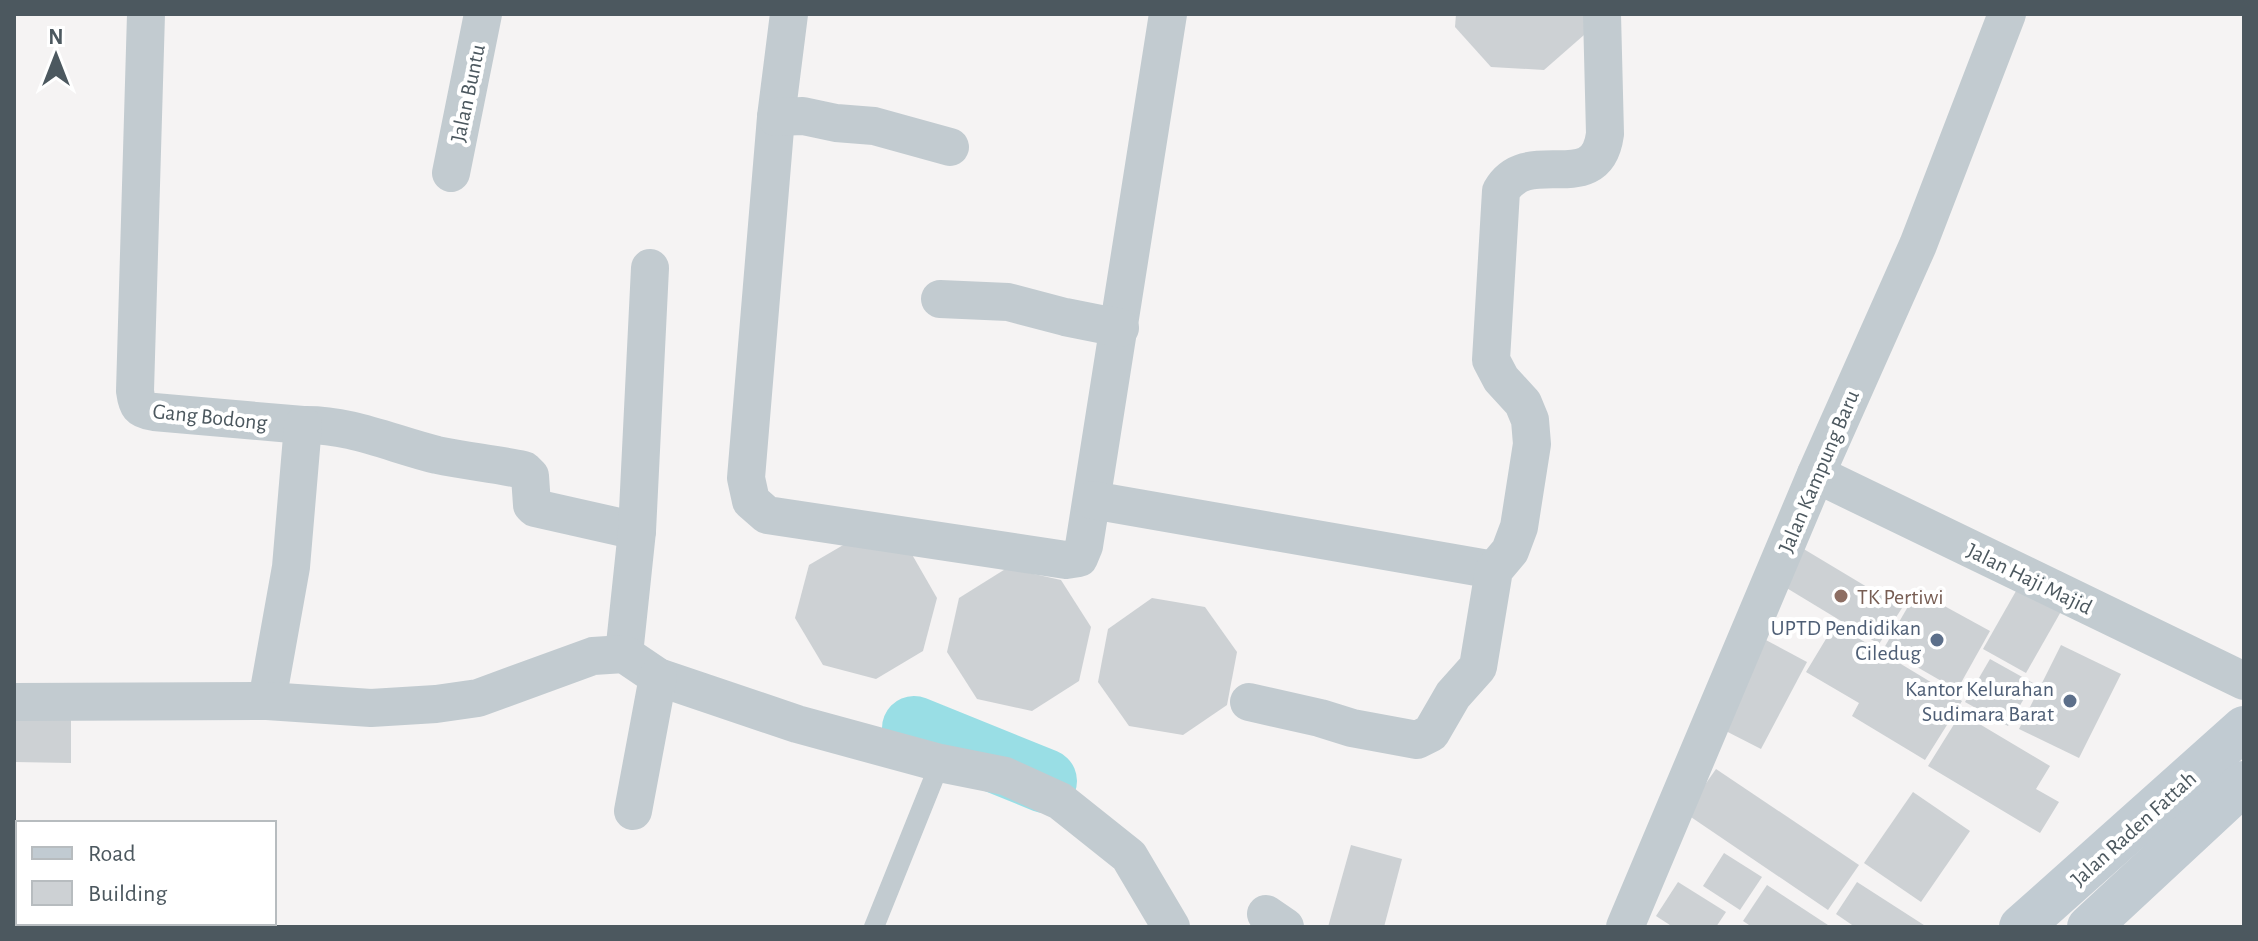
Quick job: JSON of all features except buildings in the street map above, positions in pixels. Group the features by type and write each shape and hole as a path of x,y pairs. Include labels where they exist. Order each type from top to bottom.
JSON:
{"main road":[{"name":"Jalan Raden Fattah","path":"2021,927 2244,728"},
{"name":"Jalan Raden Fattah","path":"2089,927 2244,783"}],"street":[{"name":"Gang Bodong","path":"146,14 135,391 137,404 142,410 324,425 436,454 524,470 530,476 532,505 535,508 637,531"},
{"name":"Jalan Buntu","path":"451,173 483,14"},
{"path":"789,14 776,117 746,478 751,501 767,515 1066,560 1079,558 1084,546 1168,14"},
{"path":"1249,702 1417,740 1431,733 1453,695 1478,667 1494,570 1510,551 1519,527 1532,444 1530,420 1523,403 1501,379 1491,360 1501,191 1509,178 1520,171 1576,169 1592,163 1603,152 1602,14"},
{"name":"Jalan Kampung Baru","path":"1625,927 1816,474 1918,245 2007,14"},
{"path":"776,117 803,116 874,126 950,147"},
{"path":"624,654 637,531 650,268"},
{"path":"940,299 1008,302 1120,328"},
{"path":"267,701 291,567 303,425"},
{"name":"Jalan Haji Majid","path":"1816,474 2244,681"},
{"path":"1092,500 1494,570"},
{"path":"14,702 267,701 371,708 436,704 478,698 593,656 624,654 658,677 797,724 940,763 1005,776 1060,801 1129,856 1171,927"},
{"path":"633,811 658,677"}],"lane":[{"path":"874,927 940,763"}],"waterway":[{"path":"914,728 1045,781"}],"place":[{"name":"TK Pertiwi","path":"1841,596"},
{"name":"UPTD Pendidikan Ciledug","path":"1937,640"},
{"name":"Kantor Kelurahan Sudimara Barat","path":"2070,701"}]}
